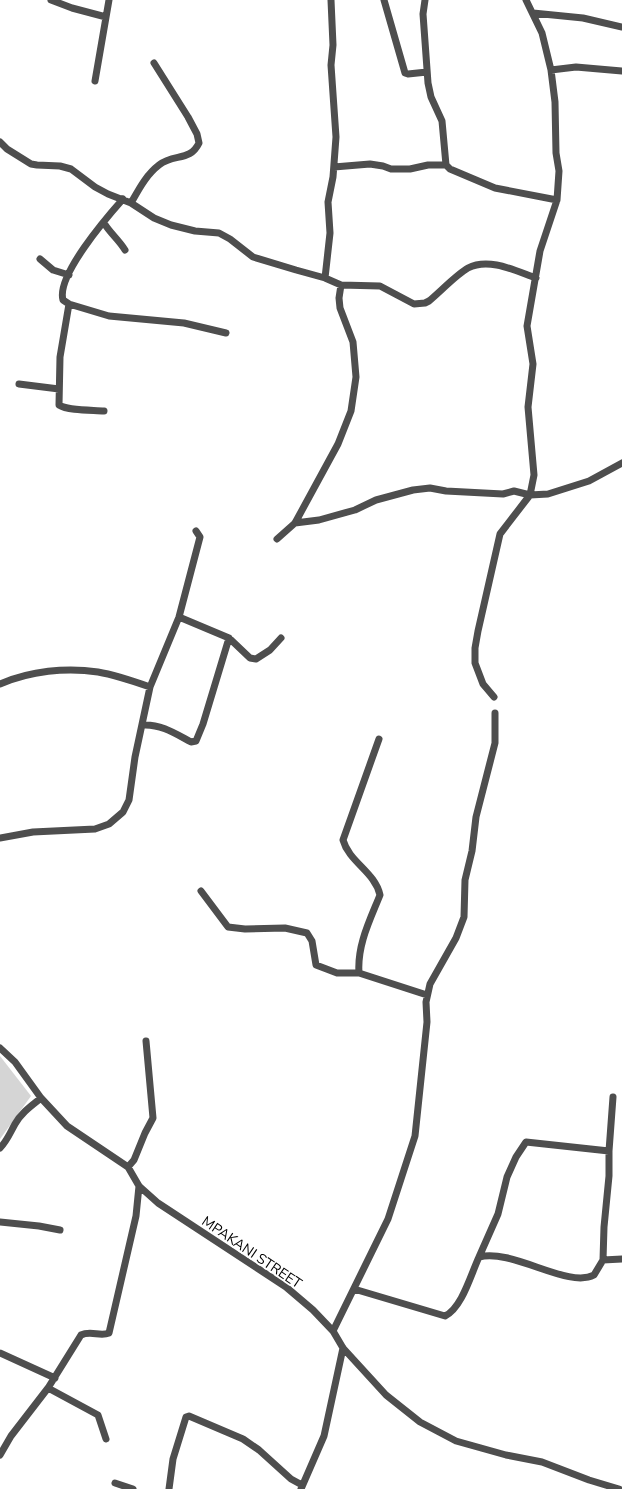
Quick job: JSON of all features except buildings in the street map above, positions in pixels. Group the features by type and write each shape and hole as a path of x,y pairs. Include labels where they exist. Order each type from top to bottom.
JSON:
{"street":[{"path":"51,0 106,17"},
{"path":"95,80 109,0"},
{"path":"325,278 330,233 328,202 334,167 336,137 331,64 333,45 331,0"},
{"path":"384,0 405,73 427,72"},
{"path":"425,0 423,14 427,72 431,97 442,121 446,165 450,169 495,188 557,200"},
{"path":"494,697 483,684 475,663 475,648 500,534 530,495 534,475 528,407 533,364 527,326 540,251 557,200 558,171 555,102 551,70 542,33 526,0"},
{"path":"532,13 583,18 622,27"},
{"path":"131,203 142,184 160,164 170,158 190,155 199,143 197,134 188,117 154,63"},
{"path":"551,70 576,67 622,72"},
{"path":"0,142 7,149 31,164 37,166 60,166 71,169 94,187 131,203 154,218 195,231 219,234 230,239 254,256 325,278 341,285 380,286 414,304 430,301 463,272 478,265 499,265 536,278"},
{"path":"334,167 370,164 391,169 410,169 446,165"},
{"path":"123,199 90,239 69,274 62,296 63,300 109,316 184,323 226,333"},
{"path":"104,223 125,250"},
{"path":"40,259 53,270 69,274"},
{"path":"277,539 295,523 338,444 350,411 356,377 352,342 340,308 341,285"},
{"path":"70,304 60,356 59,403 62,407 104,411"},
{"path":"19,384 59,389"},
{"path":"295,523 319,520 355,510 376,500 413,490 430,488 446,491 503,494 514,490 530,495 548,494 589,481 622,463"},
{"path":"0,838 33,832 96,829 109,824 123,812 129,800 135,757 150,687 179,617 200,537 196,530"},
{"path":"179,617 229,638 250,658 256,659 270,650 280,638"},
{"path":"143,725 153,724 192,742 196,741 229,638"},
{"path":"0,684 16,677 40,672 75,671 98,672 150,687"},
{"path":"334,1331 388,1219 415,1136 428,1022 427,995 430,984 456,938 464,917 465,880 472,851 476,817 495,743 495,712"},
{"path":"359,973 358,958 380,895 372,877 346,849 344,840 379,739"},
{"path":"201,891 228,926 244,929 285,928 307,933 312,941 316,965 337,973 359,973 427,995"},
{"path":"128,1167 134,1160 153,1118 146,1041"},
{"name":"MPAKANI STREET","path":"0,1048 15,1062 41,1098 68,1126 128,1167 139,1186 166,1208 286,1287 334,1331 343,1348 386,1395 420,1422 456,1441 506,1455 542,1462 619,1489"},
{"path":"479,1258 486,1255 497,1256 560,1275 585,1278 594,1275 603,1260 609,1176 608,1151 613,1097"},
{"path":"2,1149 15,1124 26,1110 41,1098"},
{"path":"354,1289 445,1316 452,1313 457,1306 498,1214 507,1177 516,1157 526,1142 608,1151"},
{"path":"0,1455 11,1436 55,1378 82,1335 86,1333 104,1335 109,1333 134,1225 139,1186"},
{"path":"0,1222 60,1230"},
{"path":"603,1260 622,1259"},
{"path":"169,1489 173,1459 186,1417 189,1416 243,1439 259,1450 301,1487 324,1436 343,1348"},
{"path":"0,1353 55,1378"},
{"path":"48,1388 98,1415 106,1439"},
{"path":"115,1483 133,1489"}],"shaded area":[{"path":"0,1056 31,1096 0,1139"}]}
